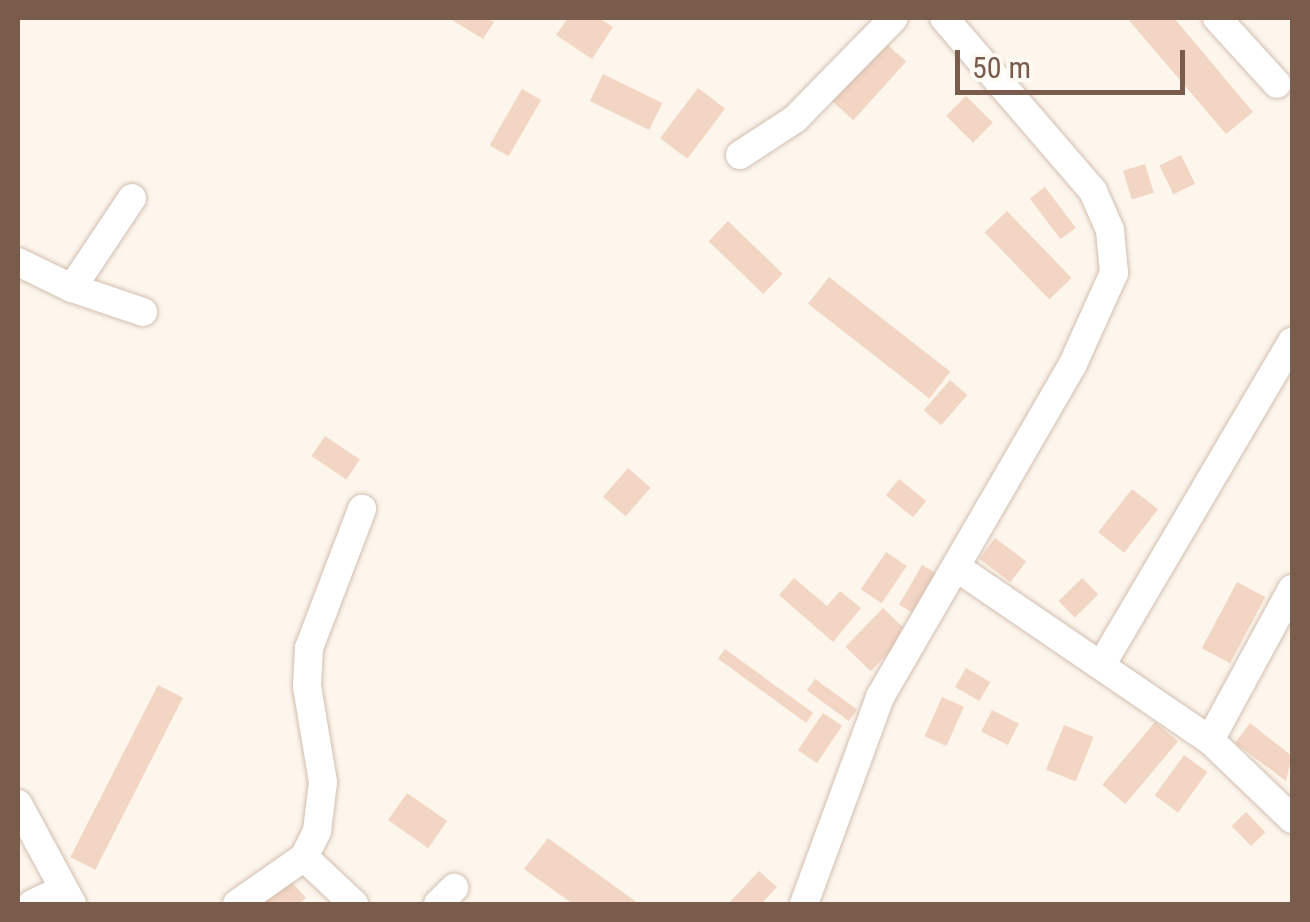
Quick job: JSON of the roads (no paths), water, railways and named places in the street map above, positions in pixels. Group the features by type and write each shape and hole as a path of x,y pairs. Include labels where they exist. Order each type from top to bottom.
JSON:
{"street":[{"path":"740,155 796,119 894,18"},
{"path":"804,904 880,697 1101,312 1115,254 1104,210 1074,164 944,18"},
{"path":"1218,18 1277,84"},
{"path":"72,288 132,198"},
{"path":"18,262 72,288 143,312"},
{"path":"1102,664 1292,342"},
{"path":"237,904 304,857 317,831 323,782 307,686 308,648 362,508"},
{"path":"956,568 1210,740 1292,819"},
{"path":"1210,740 1292,588"},
{"path":"18,804 67,897 32,904"},
{"path":"304,857 354,904"}]}
